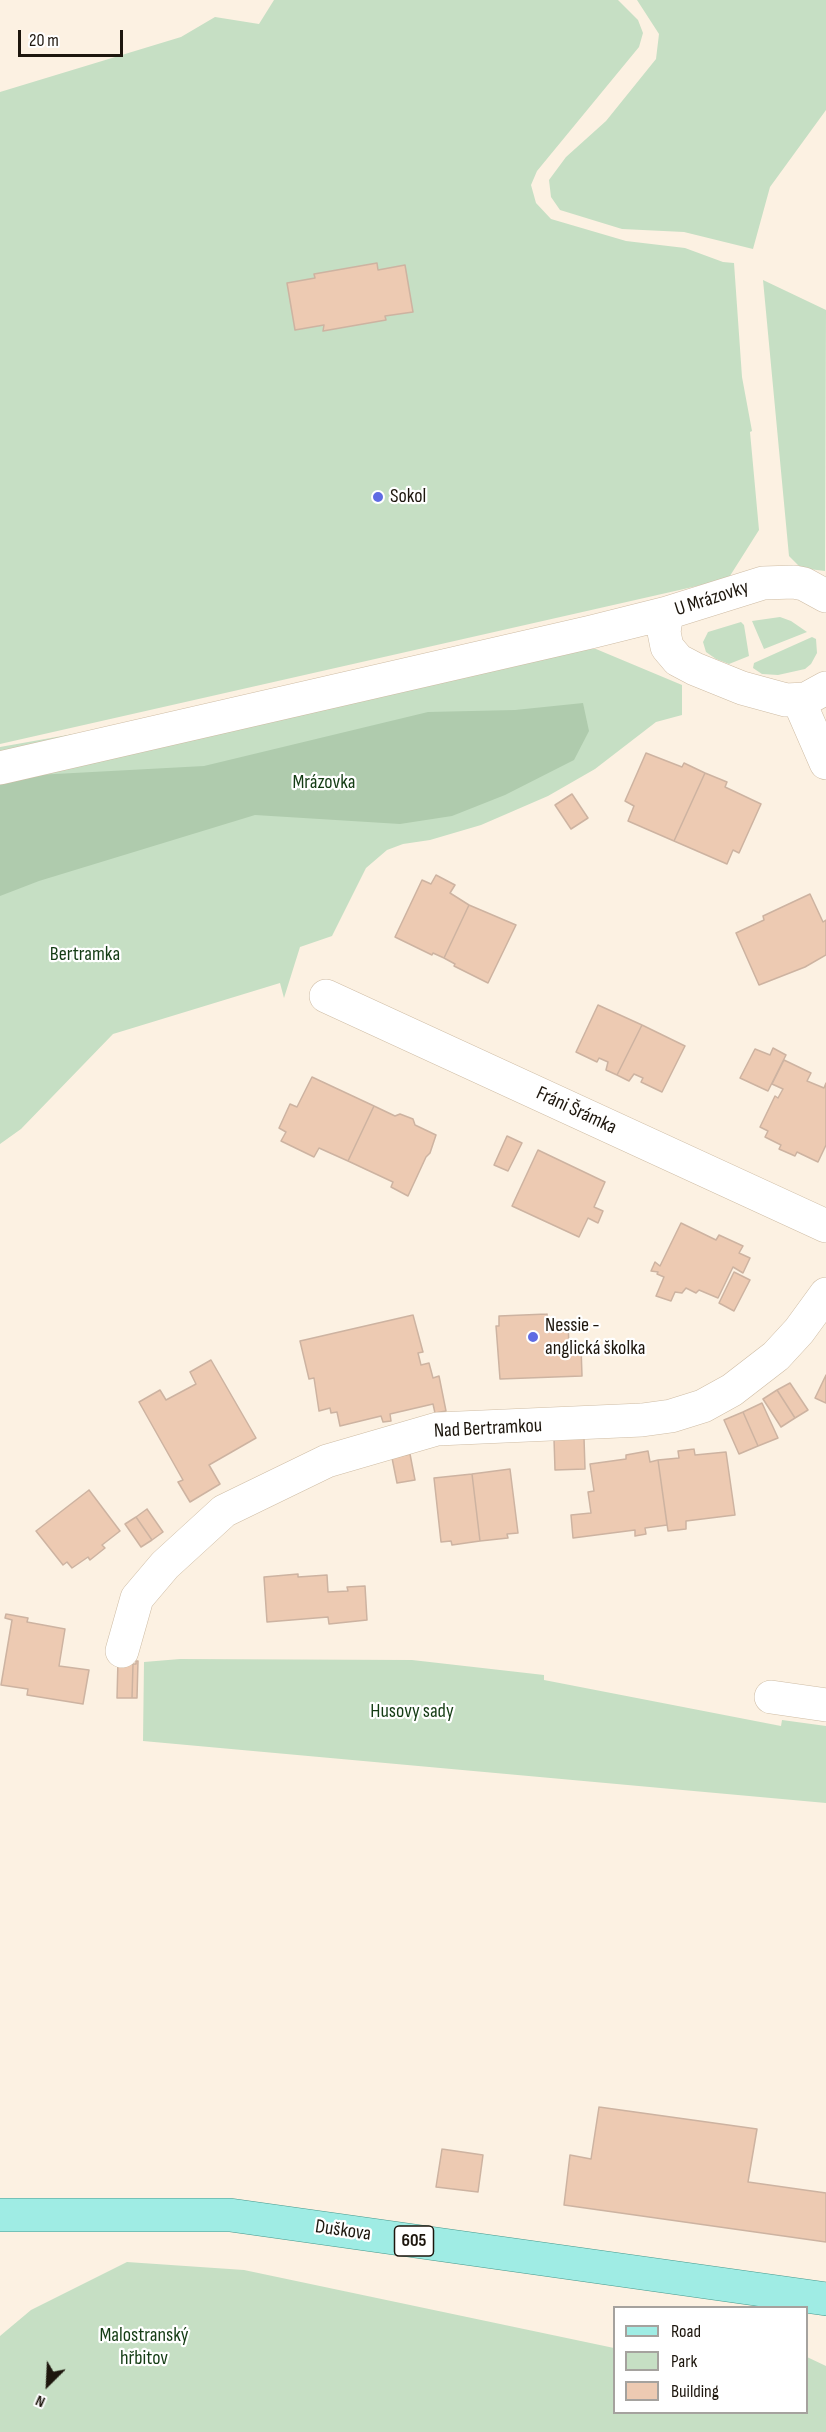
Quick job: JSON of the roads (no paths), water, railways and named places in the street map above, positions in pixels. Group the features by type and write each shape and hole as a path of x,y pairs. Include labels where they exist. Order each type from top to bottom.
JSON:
{"main road":[{"name":"Duškova","path":"0,2215 230,2215 826,2299"}],"street":[{"name":"U Mrázovky","path":"812,694 768,696 686,665 671,652 666,644 664,622 667,613 763,583 794,582 815,589 826,596"},
{"path":"0,768 667,613"},
{"path":"812,694 826,763"},
{"name":"Fráni Šrámka","path":"326,996 826,1227"},
{"name":"Nad Bertramkou","path":"122,1651 137,1598 165,1565 224,1511 327,1461 437,1429 633,1421 671,1416 703,1406 732,1390 776,1356 799,1331 826,1294"},
{"path":"771,1696 826,1705"}],"place":[{"name":"Sokol","path":"378,497"},
{"name":"Nessie - anglická školka","path":"533,1337"}],"park label":[{"name":"Mrázovka","path":"324,783"},
{"name":"Bertramka","path":"85,955"},
{"name":"Husovy sady","path":"412,1712"},
{"name":"Malostranský hřbitov","path":"144,2348"}]}
